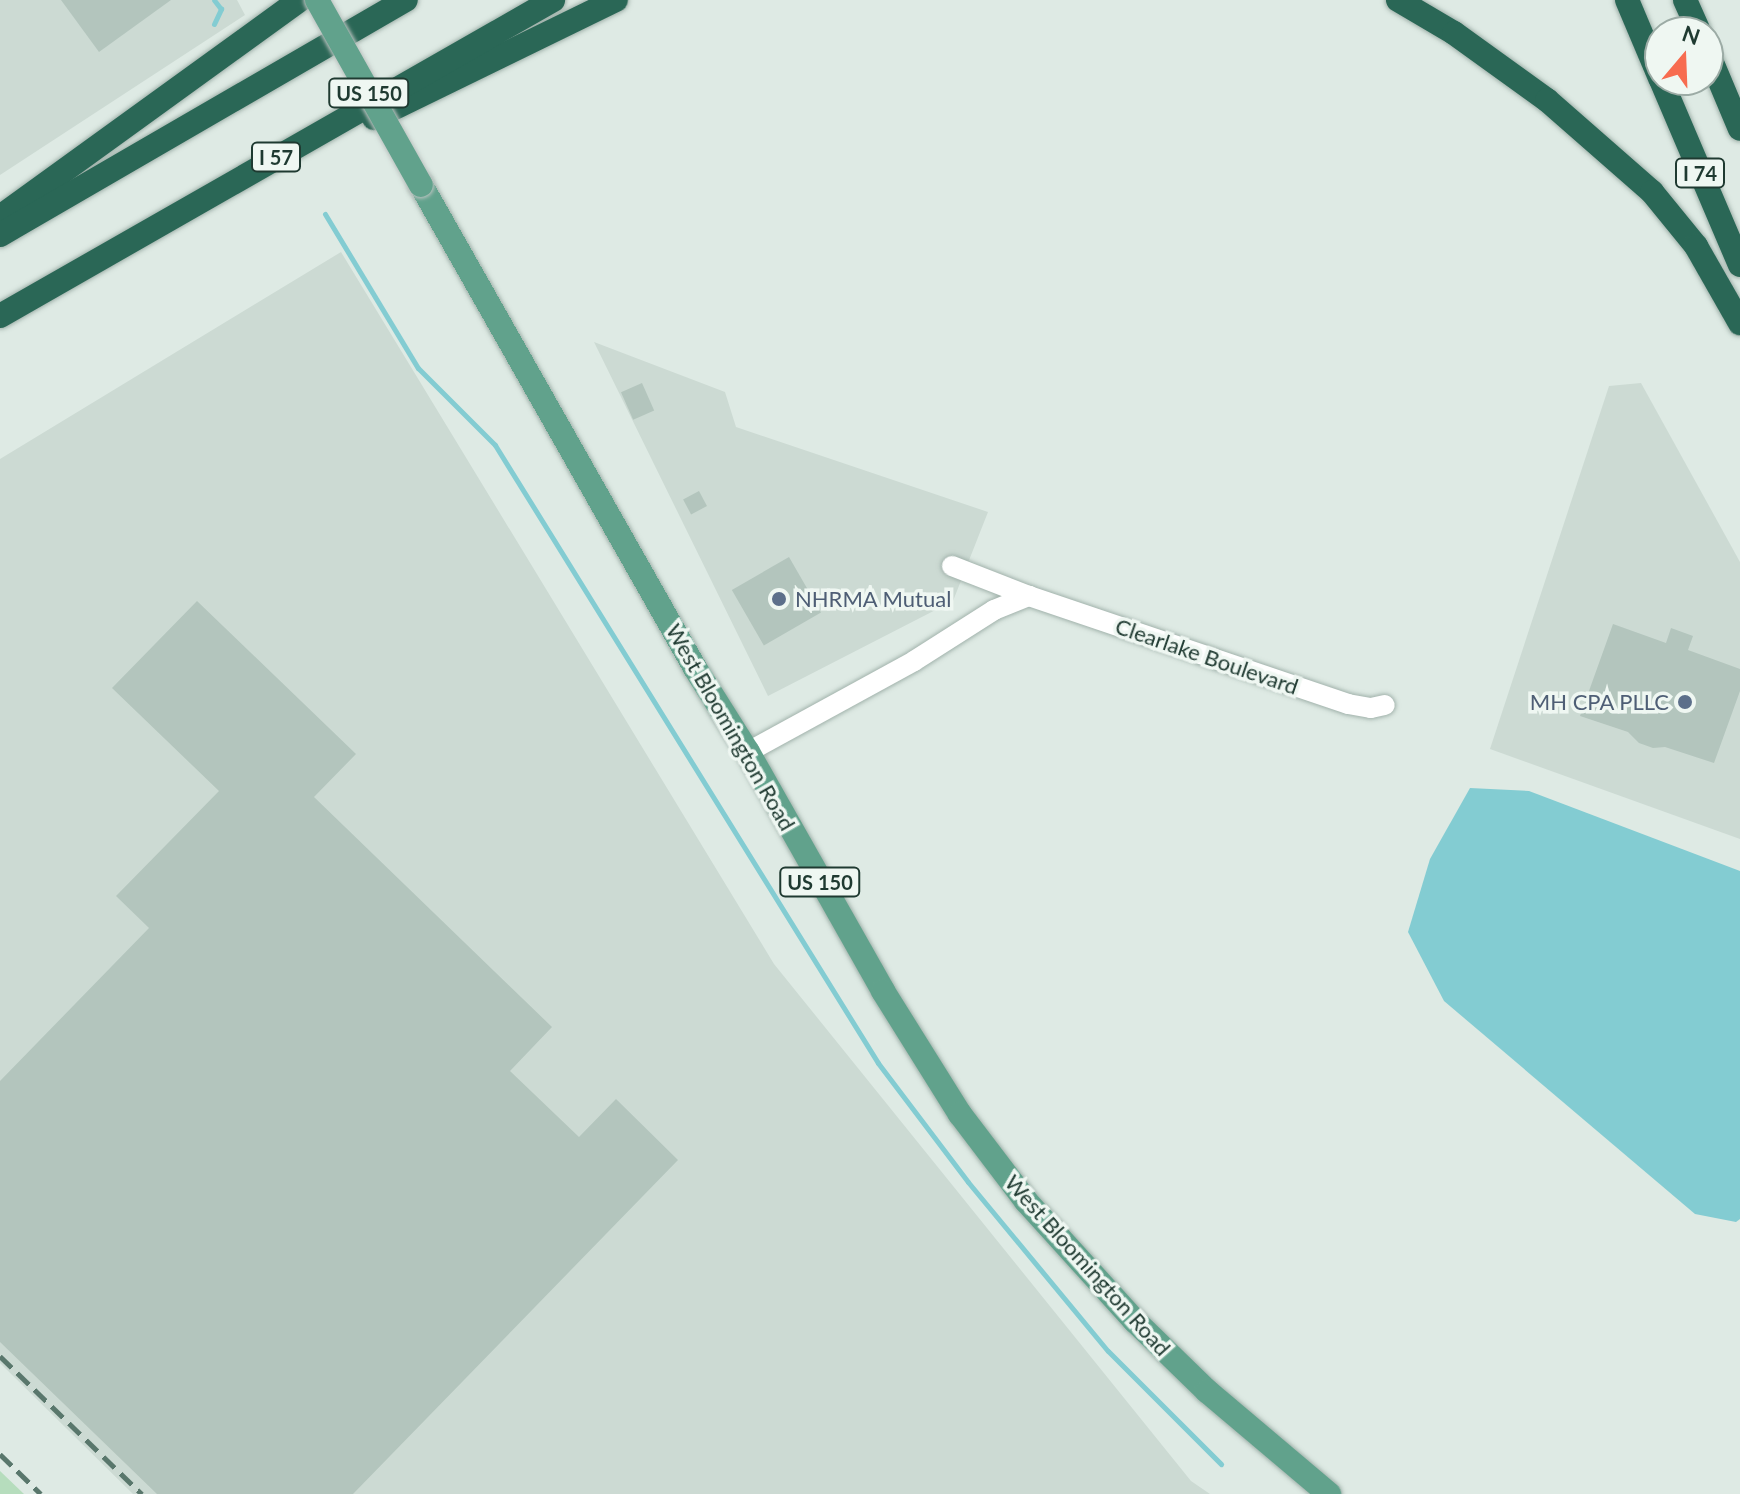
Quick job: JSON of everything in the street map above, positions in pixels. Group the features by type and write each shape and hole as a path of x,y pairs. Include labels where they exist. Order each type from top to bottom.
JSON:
{"highway":[{"path":"0,217 300,0"},
{"path":"0,235 406,0"},
{"name":"I 57","path":"0,316 553,0"},
{"path":"223,187 463,77 616,0"},
{"path":"1398,0 1454,33 1547,100 1652,192 1696,246 1740,323"},
{"name":"I 74","path":"1627,0 1644,41"},
{"name":"I 74","path":"1724,91 1740,129"},
{"name":"I 74","path":"1667,96 1740,265"}],"main road":[{"name":"West Bloomington Road","path":"317,0 695,668 748,752 883,991 980,1143 1046,1224 1135,1321 1207,1391 1329,1494"}],"street":[{"name":"Clearlake Boulevard","path":"952,566 1029,596 1348,704 1371,708 1385,705"},
{"path":"748,752 914,661 994,610 1029,596"}],"shaded area":[{"path":"0,0 237,0 245,15 0,175"},
{"path":"341,252 774,964 1191,1481 1210,1494 133,1494 0,1363 0,459"},
{"path":"594,342 725,392 736,427 988,512 953,601 768,696"},
{"path":"1641,383 1740,562 1740,839 1490,749 1609,386"}],"green space":[{"path":"0,1471 24,1494 0,1494"}],"water":[{"path":"1470,788 1529,791 1740,871 1740,1219 1736,1222 1695,1214 1444,1001 1408,932 1430,859"}],"building":[{"path":"61,0 171,0 99,52"},
{"path":"642,383 654,410 633,420 621,392"},
{"path":"699,491 707,506 691,514 683,499"},
{"path":"789,557 821,612 764,645 732,590"},
{"path":"197,601 356,754 314,797 552,1027 510,1071 579,1137 616,1099 678,1160 353,1494 157,1494 0,1342 0,1081 149,928 116,896 219,791 112,688"},
{"path":"1613,624 1666,643 1671,628 1693,636 1688,650 1740,669 1740,691 1714,763 1665,747 1653,748 1639,743 1628,732 1580,716"}],"waterway":[{"path":"214,0 221,9 214,24"},
{"path":"325,214 418,368 495,445 878,1063 968,1182 1108,1351 1221,1464"}],"railway":[{"path":"0,1356 142,1494"},
{"path":"0,1454 41,1494"}],"place":[{"name":"NHRMA Mutual","path":"779,599"},
{"name":"MH CPA PLLC","path":"1685,702"}]}
